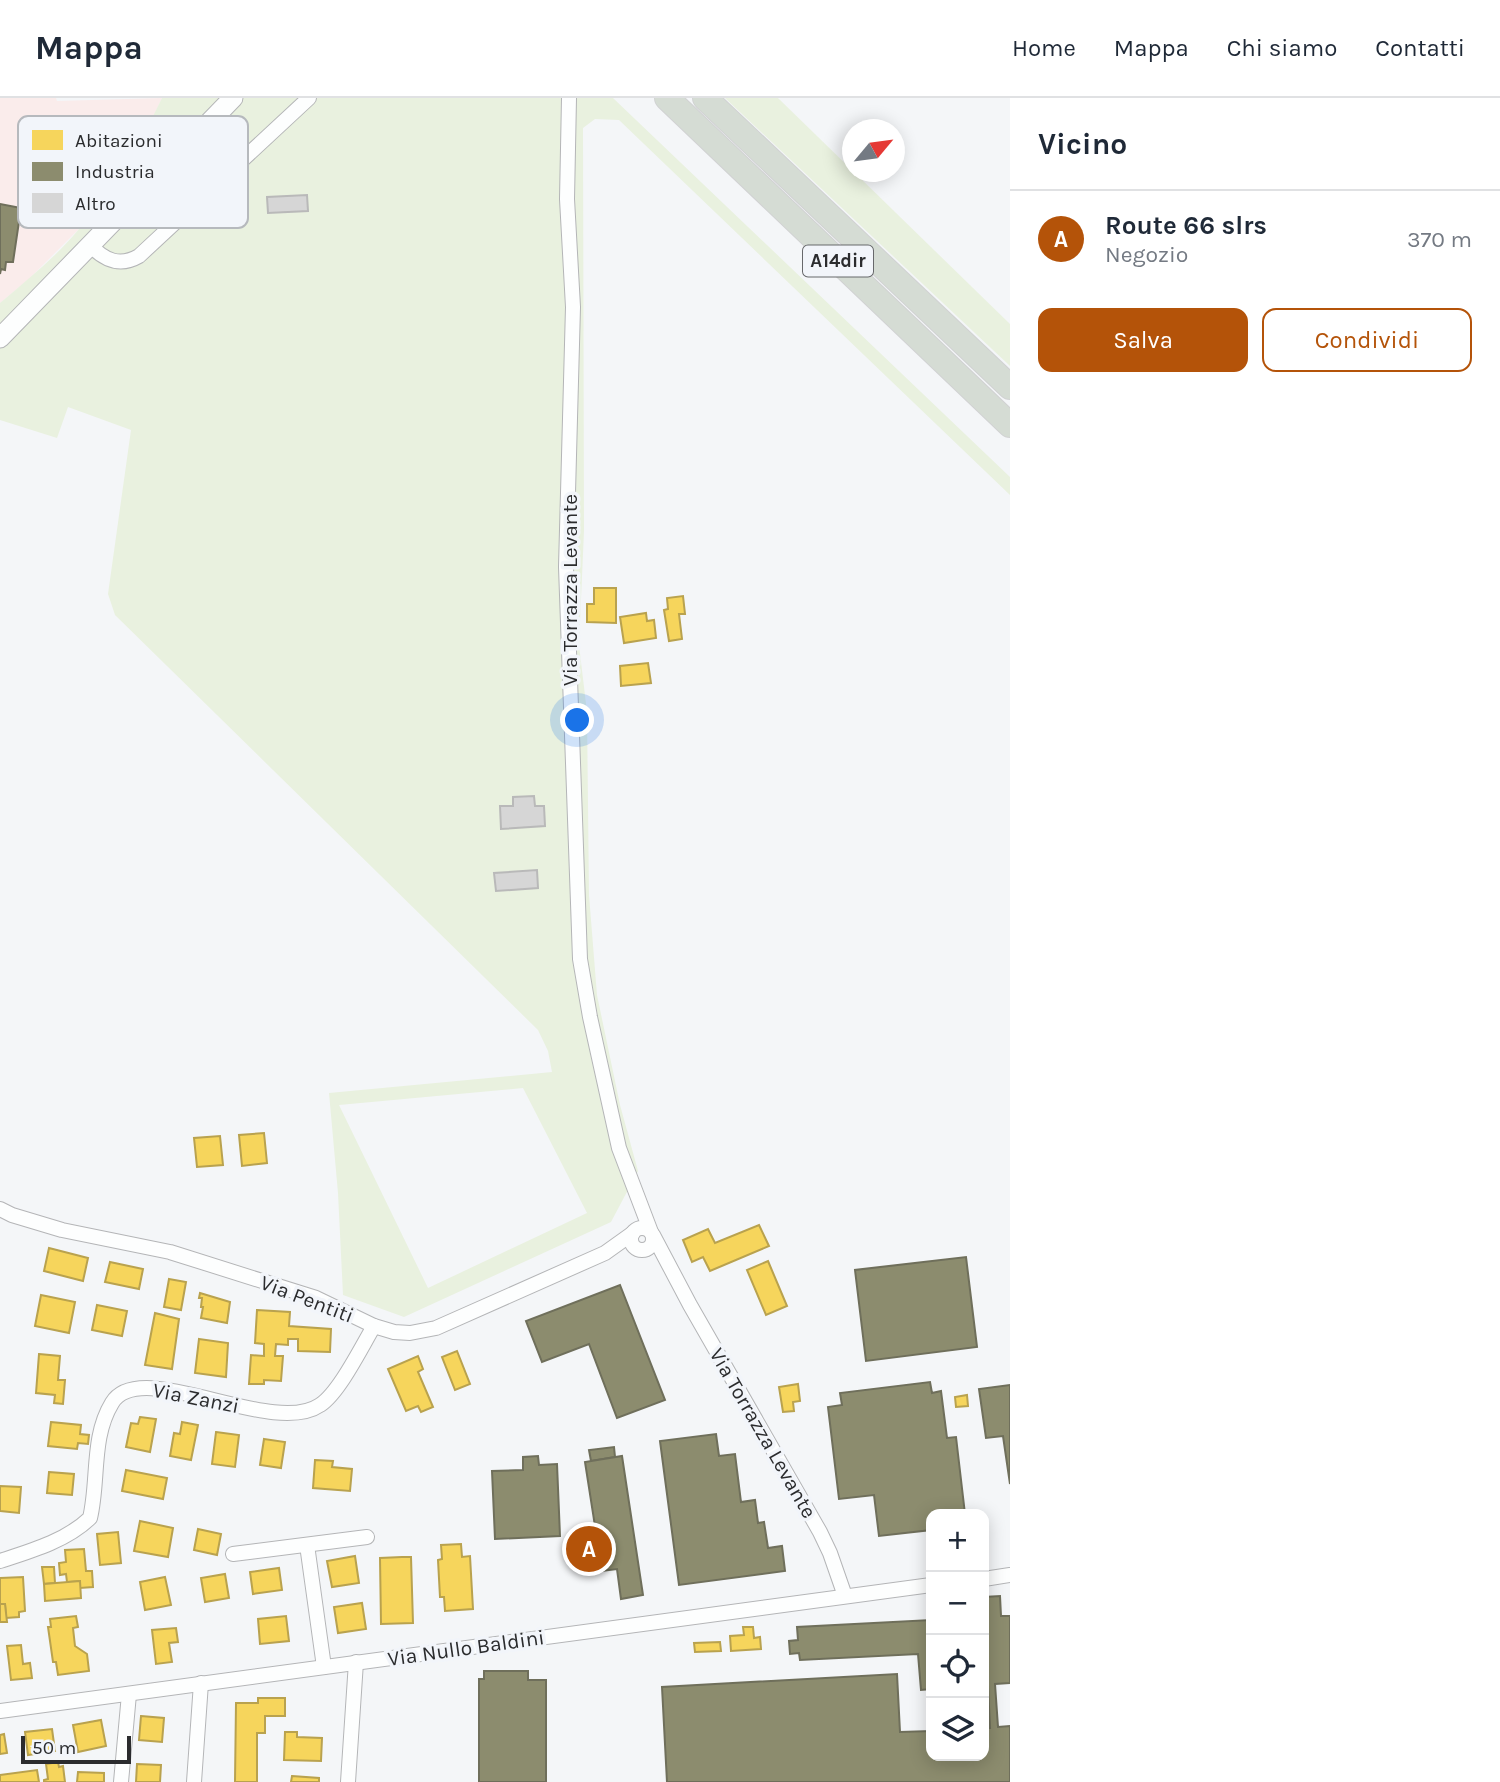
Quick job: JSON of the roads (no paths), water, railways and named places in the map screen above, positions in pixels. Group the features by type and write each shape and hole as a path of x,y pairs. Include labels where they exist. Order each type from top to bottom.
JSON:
{"highway":[{"name":"A14dir","path":"667,98 1010,425"},
{"name":"A14dir","path":"705,98 1010,387"}],"main road":[{"path":"215,116 233,98"},
{"path":"0,338 107,228"}],"street":[{"path":"248,155 309,98"},
{"name":"Via Torrazza Levante","path":"569,98 567,199 573,307 566,567 580,959 592,1031 619,1148 652,1234 820,1532 845,1596"},
{"path":"90,245 99,254 119,262 129,262 169,228"},
{"name":"Via Torrazza Levante","path":"638,1200 637,1240 673,1273"},
{"name":"Via Pentiti","path":"0,1209 62,1230 170,1252 316,1298 374,1326 410,1333 436,1328 637,1240"},
{"path":"637,1240 645,1228 652,1234"},
{"name":"Via Zanzi","path":"0,1561 37,1549 80,1527 90,1518 103,1426 112,1402 121,1393 152,1387 247,1408 300,1414 321,1405 333,1393 374,1326"},
{"path":"233,1554 367,1537"},
{"path":"307,1545 324,1667"},
{"path":"989,1578 1010,1575"},
{"name":"Via Nullo Baldini","path":"0,1710 926,1586"},
{"path":"348,1782 356,1662"},
{"path":"194,1782 201,1683"},
{"path":"121,1782 129,1694"}],"place":[{"name":"Route 66 slrs","path":"589,1549"}]}
